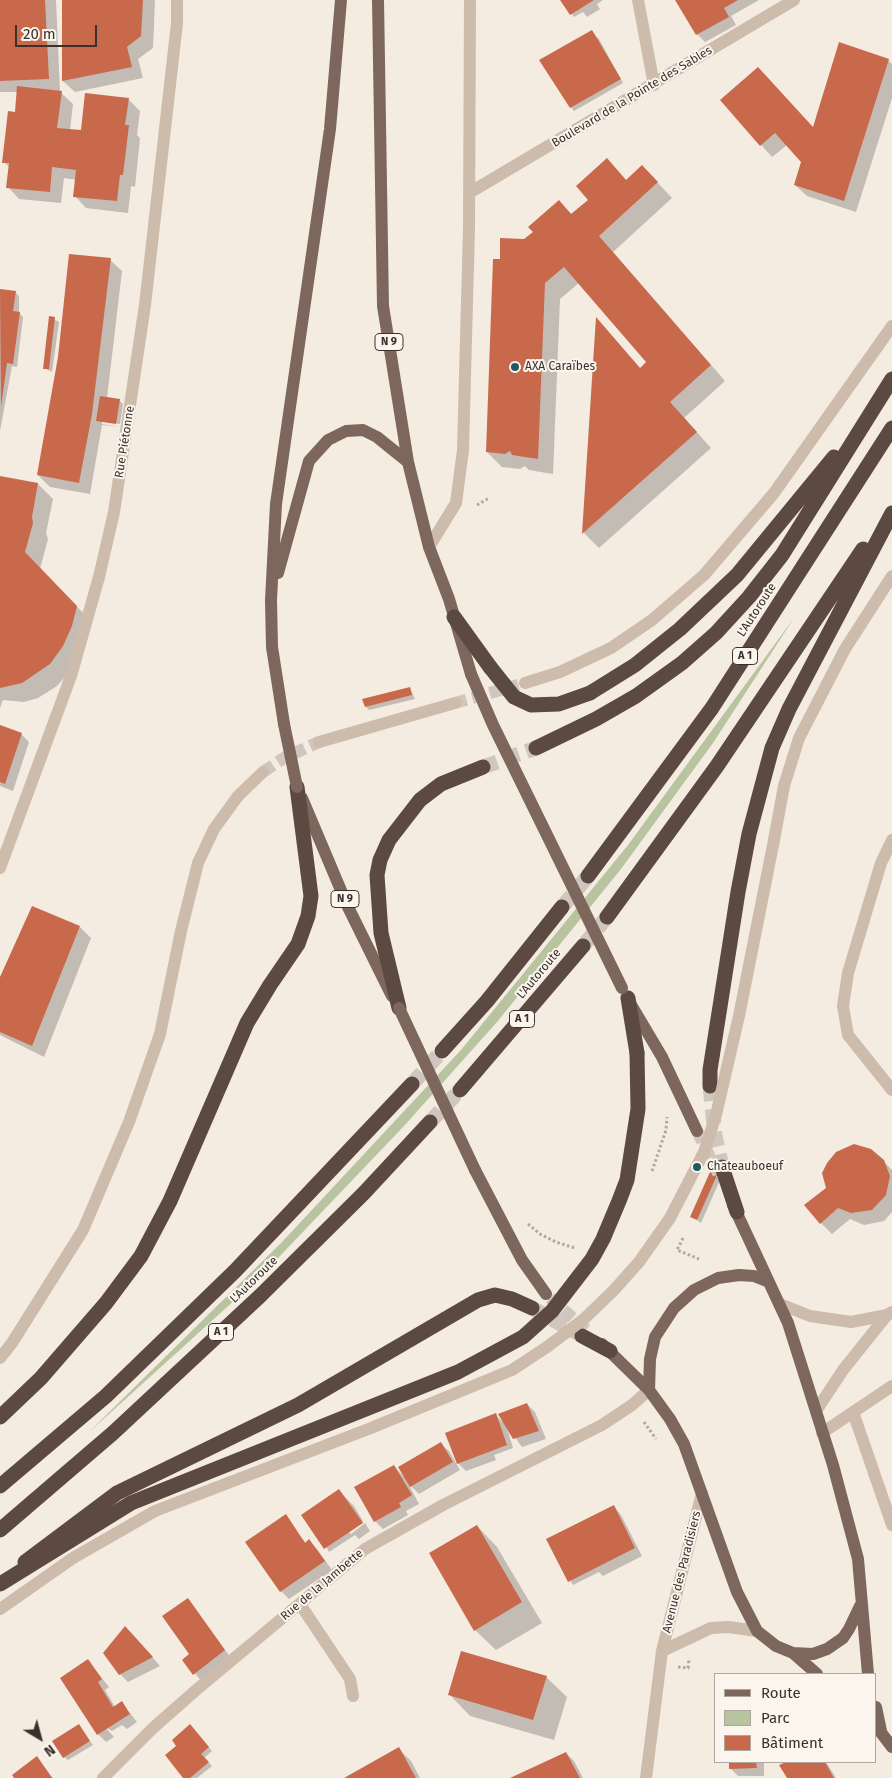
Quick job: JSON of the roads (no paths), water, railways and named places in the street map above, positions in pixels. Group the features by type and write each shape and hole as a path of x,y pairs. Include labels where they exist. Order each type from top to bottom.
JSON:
{"highway":[{"path":"536,748 596,719 636,696 682,663 716,633 749,597 782,555 892,379"},
{"path":"454,617 514,697 531,705 559,704 590,693 635,664 680,629 737,576 876,405"},
{"name":"L'Autoroute","path":"588,876 712,708 892,428"},
{"path":"607,917 717,766 892,507"},
{"path":"710,1086 710,1070 738,892 753,816 772,748 789,709 892,513"},
{"path":"399,1008 380,933 377,875 380,860 388,840 420,800 441,784 483,767"},
{"path":"0,1416 41,1378 106,1303 141,1256 170,1201 247,1023 298,944 308,916 311,896 297,787"},
{"name":"L'Autoroute","path":"442,1051 487,1001 562,907"},
{"name":"L'Autoroute","path":"460,1090 583,946"},
{"path":"0,1582 131,1503 458,1372 523,1337 552,1311 592,1259 627,1180 638,1109 637,1053 625,993"},
{"name":"L'Autoroute","path":"0,1486 106,1396 235,1271 412,1084"},
{"name":"L'Autoroute","path":"0,1530 113,1433 260,1296 364,1192 430,1122"},
{"path":"721,1172 737,1212"},
{"path":"0,1582 117,1493 298,1405 478,1300 495,1295 512,1299 532,1308"},
{"path":"585,1334 610,1351"}],"main road":[{"name":"N 9","path":"341,0 330,130 276,504 271,600 272,647 284,724 297,787 348,908 399,1008"},
{"name":"N 9","path":"378,0 383,306 408,462 429,547 454,617 471,674 493,725 625,993"},
{"path":"271,600 302,479 309,461 318,450 328,440 346,431 363,430 377,437 408,462"},
{"path":"625,993 662,1057 698,1131"},
{"path":"399,1008 475,1170 522,1260 546,1294"},
{"path":"737,1212 780,1304 816,1411 858,1559 868,1673"},
{"path":"649,1390 650,1359 655,1337 674,1308 694,1290 718,1278 739,1275 754,1276 769,1282"},
{"path":"610,1351 649,1390 670,1419 684,1444 737,1592 757,1631 776,1646 793,1654 816,1673"},
{"path":"793,1654 813,1654 835,1644 850,1629 862,1603"},
{"path":"877,1714 879,1728 892,1747"}],"street":[{"name":"Rue Piétonne","path":"0,868 71,676 99,576 114,512 145,305 177,23 177,0"},
{"path":"429,547 456,503 463,450 469,193 470,0"},
{"path":"638,0 654,85"},
{"name":"Boulevard de la Pointe des Sables","path":"469,193 654,85 794,0"},
{"path":"525,683 560,672 611,648 652,620 704,575 774,493 892,326"},
{"path":"0,1610 73,1558 155,1511 372,1428 512,1370 577,1324 614,1290 639,1262 670,1218 704,1152 716,1115 737,1026 784,786 799,738 845,649 892,576"},
{"path":"319,742 455,703"},
{"path":"0,1358 12,1343 83,1230 129,1122 160,1034 181,931 198,863 214,829 238,796 263,772"},
{"path":"892,840 881,863 848,972 843,1006 848,1035 892,1090"},
{"path":"780,1304 810,1316 851,1322 889,1313"},
{"path":"816,1411 843,1370 889,1313"},
{"path":"822,1433 892,1386"},
{"name":"Rue de la Jambette","path":"103,1778 153,1728 365,1549 443,1505 602,1425 632,1405 649,1390"},
{"path":"853,1412 892,1525"},
{"name":"Avenue des Paradisiers","path":"646,1778 662,1651 702,1493"},
{"path":"300,1604 350,1679 352,1696"},
{"name":"Avenue des Paradisiers","path":"662,1651 711,1628 729,1626 757,1631"}],"tunnel":[{"path":"455,703 525,683"},
{"path":"263,772 284,758 319,742"},
{"path":"483,767 536,748"},
{"path":"562,907 588,876"},
{"path":"583,946 607,917"},
{"path":"412,1084 442,1051"},
{"path":"710,1086 715,1136 722,1167"},
{"path":"430,1122 460,1090"},
{"path":"697,1131 720,1177"},
{"path":"550,1298 588,1331"},
{"path":"532,1308 581,1335"}],"place":[{"name":"AXA Caraïbes","path":"515,367"},
{"name":"Chateauboeuf","path":"697,1167"}]}
